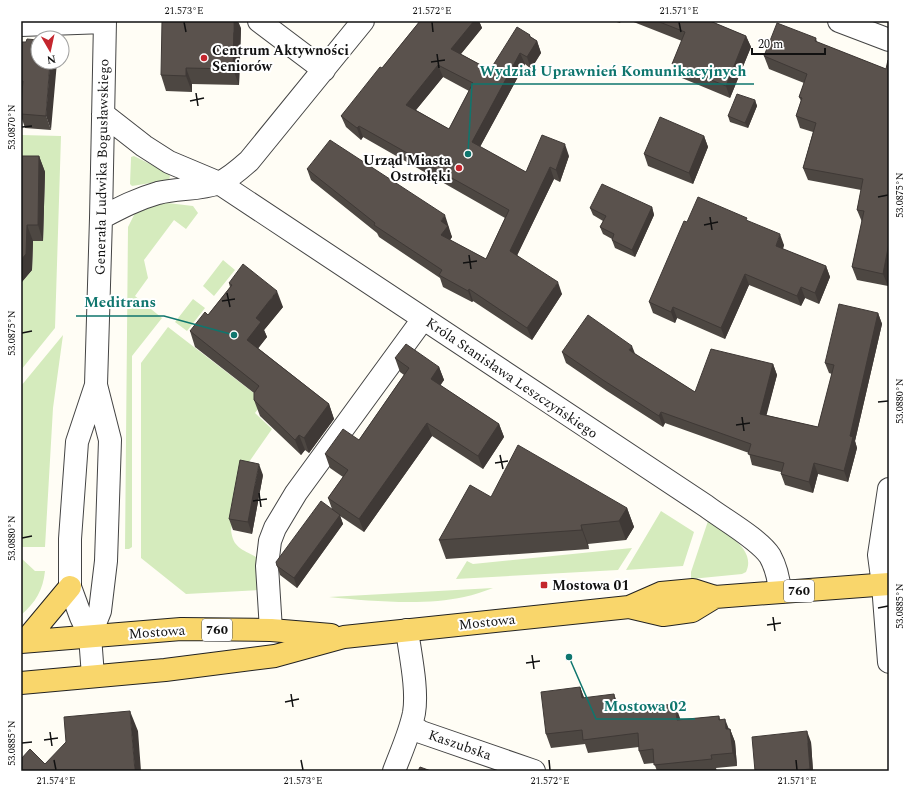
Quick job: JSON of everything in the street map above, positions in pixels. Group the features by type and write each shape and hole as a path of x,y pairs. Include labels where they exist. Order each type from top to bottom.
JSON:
{"main road":[{"name":"Mostowa","path":"93,676 165,670 274,656 344,637 629,607 663,615 692,611 715,597 886,584"},
{"path":"23,641 70,587"},
{"name":"Mostowa","path":"90,636 181,629 271,630 344,637"},
{"name":"760","path":"23,641 90,636"},
{"name":"760","path":"21,683 93,676"}],"street":[{"path":"21,25 105,21"},
{"name":"Generała Ludwika Bogusławskiego","path":"93,676 90,636 70,587 70,539 78,442 96,384 105,21"},
{"path":"259,21 324,70"},
{"path":"101,218 137,199 160,193 191,189 219,183 234,174 249,161 363,21"},
{"path":"839,21 889,40"},
{"name":"Króla Stanisława Leszczyńskiego","path":"103,114 144,146 169,162 219,183 706,506 760,545 770,557 779,581 780,592"},
{"path":"271,630 267,566 270,541 275,528 296,493 423,319"},
{"name":"Generała Ludwika Bogusławskiego","path":"90,636 100,611 106,561 110,440 96,384"},
{"path":"889,489 879,554 886,584 889,662"},
{"path":"394,771 411,725 414,712 414,689 407,630"},
{"name":"Kaszubska","path":"411,725 421,732 534,771"}],"green space":[{"path":"21,135 61,136 55,328 21,370 21,283 32,270 33,241 43,241 45,172 21,172"},
{"path":"134,156 168,173 170,176 169,180 132,186 130,184 131,157"},
{"path":"159,202 193,206 198,213 186,229 174,220 144,260 148,278 135,296 162,318 132,356 132,547 125,549 128,227 135,213"},
{"path":"223,260 235,270 214,296 203,286"},
{"path":"193,299 205,308 187,331 175,322"},
{"path":"168,327 264,401 255,413 272,429 242,472 231,530 236,544 242,550 256,557 259,590 186,594 141,558 141,363"},
{"path":"63,335 53,408 45,547 21,547 21,386"},
{"path":"661,511 694,532 683,566 626,570"},
{"path":"708,521 730,536 743,549 747,556 748,564 746,572 742,574 691,579 691,572"},
{"path":"632,548 618,570 456,579 467,561 473,564"},
{"path":"21,558 35,571 45,571 43,584 38,595 21,615"},
{"path":"493,588 464,597 448,600 415,602 329,597"}],"building":[{"name":"Centrum Aktywności Seniorów","path":"162,21 234,21 233,69 186,68 186,76 161,75"},
{"path":"420,21 474,21 451,49 490,70 517,27 537,41 527,57 520,53 472,142 526,172 542,135 565,144 556,170 550,167 510,251 558,282 527,328 469,289 468,291 439,275 442,270 374,225 375,223 307,169 330,140 445,215 441,221 448,226 441,235 486,259 509,210 359,126 357,128 341,116 380,67 382,68","holes":["438,65 473,83 449,129 406,105"]},
{"path":"657,21 710,21 746,36 726,86 672,64 685,32"},
{"path":"777,23 816,38 815,41 886,69 889,60 889,243 883,274 852,267 864,211 857,210 863,179 803,168 816,123 796,116 802,98 799,97 807,74 764,56"},
{"path":"27,39 30,39 30,70 49,70 46,116 21,114 23,81 21,81 21,42 26,42"},
{"path":"737,94 755,100 745,123 728,116"},
{"path":"660,117 704,136 689,173 644,154"},
{"path":"21,156 39,156 38,225 27,225 26,254 21,260"},
{"path":"602,184 652,207 632,250 612,240 614,234 600,227 606,216 590,208"},
{"path":"698,197 747,218 746,220 780,234 776,246 826,266 815,293 801,287 797,296 745,274 721,328 673,307 671,312 649,302 684,221 687,222"},
{"path":"243,264 277,291 256,318 261,322 247,340 329,404 304,438 299,435 295,440 254,400 254,393 259,386 190,331 205,312 208,315 232,285 229,283"},
{"path":"839,304 878,313 850,436 853,437 844,471 814,463 809,482 781,474 784,463 748,454 751,444 661,412 659,416 562,352 588,315 632,346 629,350 695,392 711,349 773,364 760,414 818,427 834,365 825,363"},
{"path":"406,344 439,367 431,379 499,424 478,456 427,423 359,519 328,498 348,470 325,454 343,429 359,440 409,368 395,358"},
{"path":"518,445 627,508 619,521 581,525 582,530 439,540 470,485 491,497"},
{"path":"240,460 259,464 248,522 229,519"},
{"path":"321,501 340,515 294,578 277,566 276,562"},
{"path":"580,687 582,698 614,694 616,710 675,704 677,720 719,716 719,720 725,719 726,729 730,729 733,753 711,755 712,759 654,765 653,749 639,751 638,733 583,740 582,730 546,734 541,692"},
{"path":"130,711 135,771 21,771 21,759 30,749 45,764 66,742 64,717"},
{"path":"807,731 810,769 791,771 755,771 752,737"},
{"path":"420,767 431,771 418,771"}],"place":[{"name":"Centrum Aktywności Seniorów","path":"204,58"},
{"name":"Wydział Uprawnień Komunikacyjnych","path":"468,154"},
{"name":"Urząd Miasta Ostrołęki","path":"459,168"},
{"name":"Meditrans","path":"234,335"},
{"name":"Mostowa 01","path":"544,585"},
{"name":"Mostowa 02","path":"569,657"}]}
